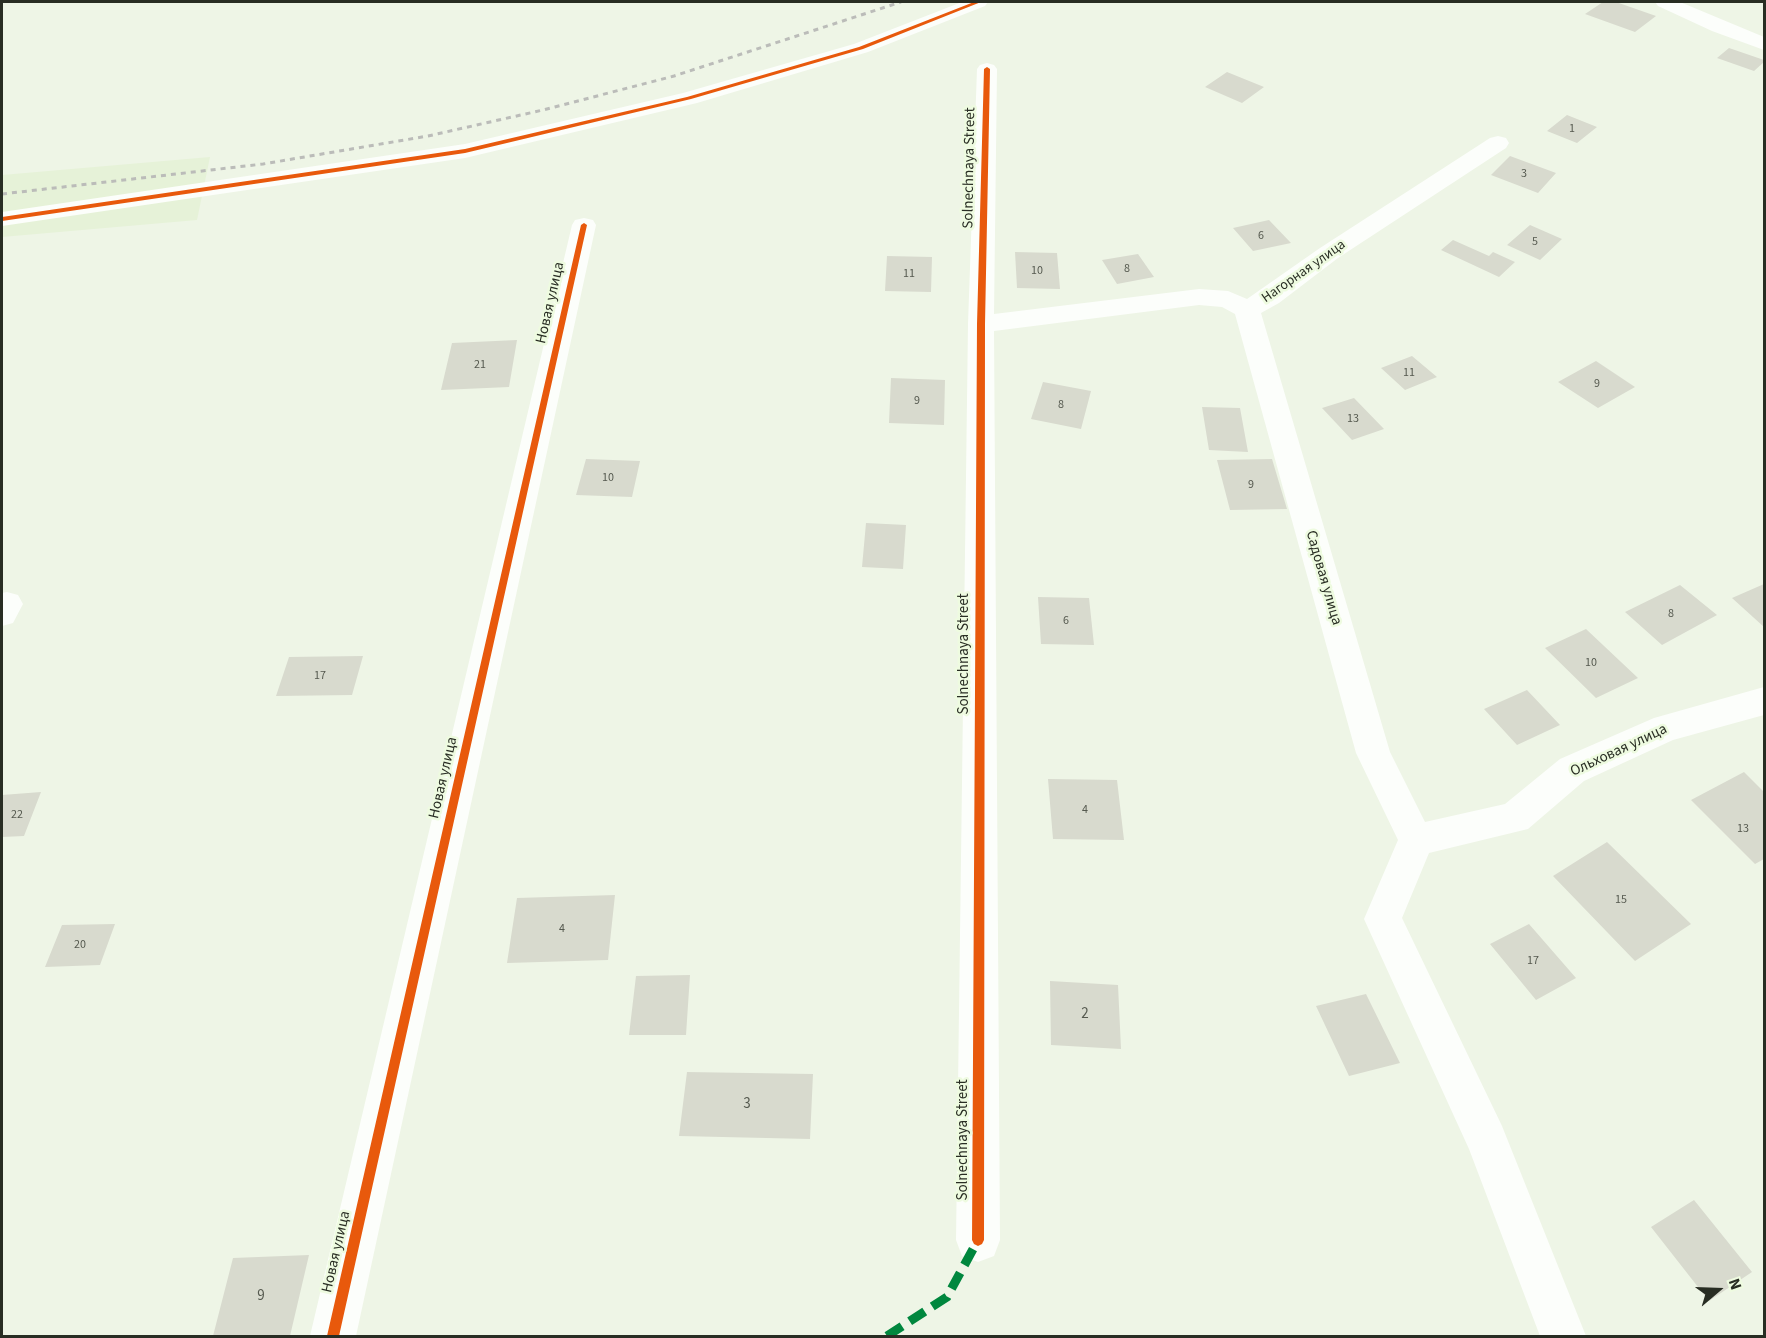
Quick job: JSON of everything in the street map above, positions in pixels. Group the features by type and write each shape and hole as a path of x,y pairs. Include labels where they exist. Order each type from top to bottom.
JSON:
{"street":[{"path":"2,219 465,151 689,98 861,48 978,2"},
{"path":"1665,2 1719,27 1764,44"},
{"name":"Solnechnaya Street","path":"978,1240 981,324 987,69"},
{"name":"Нагорная улица","path":"981,324 1199,297 1228,298 1247,310 1270,297 1329,253 1498,143"},
{"name":"Новая улица","path":"333,1336 584,225"},
{"name":"Садовая улица","path":"1247,310 1373,753 1416,840"},
{"name":"Ольховая улица","path":"1416,840 1515,818 1572,770 1666,728 1764,701"},
{"path":"1416,840 1383,919 1486,1141 1563,1336"}],"shaded area":[{"path":"210,157 197,220 2,237 2,175"}],"building":[{"path":"1603,2 1616,2 1656,16 1635,32 1585,14"},
{"path":"1729,48 1764,60 1764,62 1754,71 1717,58"},
{"path":"1227,72 1264,87 1242,103 1205,87"},
{"path":"1567,115 1597,127 1577,143 1547,131"},
{"path":"1510,156 1556,173 1538,193 1491,175"},
{"path":"1269,220 1291,243 1253,251 1233,228"},
{"path":"1530,225 1562,239 1540,260 1507,245"},
{"path":"1453,240 1489,256 1493,252 1515,262 1499,277 1441,250"},
{"path":"1015,252 1057,253 1060,289 1017,288"},
{"path":"1138,254 1154,277 1117,284 1102,260"},
{"path":"887,256 932,257 931,292 885,291"},
{"path":"517,340 509,387 441,390 452,343"},
{"path":"1412,356 1437,377 1405,390 1381,368"},
{"path":"1596,361 1635,387 1598,408 1558,382"},
{"path":"891,378 945,380 944,425 889,423"},
{"path":"1043,382 1091,391 1081,429 1031,419"},
{"path":"1354,398 1384,429 1352,440 1322,408"},
{"path":"1202,407 1240,408 1248,452 1209,450"},
{"path":"586,459 640,461 632,497 576,495"},
{"path":"1272,459 1287,509 1230,510 1217,460"},
{"path":"866,523 906,525 903,569 862,567"},
{"path":"1764,584 1764,627 1732,598"},
{"path":"1680,585 1717,615 1662,645 1625,612"},
{"path":"1038,597 1089,598 1094,645 1041,644"},
{"path":"1586,629 1638,678 1596,698 1545,648"},
{"path":"363,656 352,695 276,696 289,657"},
{"path":"1527,690 1560,725 1517,745 1484,709"},
{"path":"1744,772 1764,792 1764,859 1755,864 1691,800"},
{"path":"1048,779 1117,780 1124,840 1053,839"},
{"path":"41,792 24,836 2,837 2,795"},
{"path":"1607,842 1691,924 1635,961 1553,876"},
{"path":"615,895 608,960 507,963 517,898"},
{"path":"115,924 100,965 45,967 62,925"},
{"path":"1529,924 1576,978 1536,1000 1490,944"},
{"path":"690,975 686,1035 629,1035 636,976"},
{"path":"1050,981 1118,985 1121,1049 1051,1045"},
{"path":"1366,994 1400,1063 1349,1076 1316,1006"},
{"path":"687,1072 813,1074 810,1139 679,1136"},
{"path":"1694,1200 1752,1272 1709,1301 1651,1227"},
{"path":"309,1255 290,1336 213,1336 233,1258"}],"railway":[{"path":"2,194 263,164 428,136 543,110 674,76 901,2"}],"marked path":[{"path":"887,1336 947,1297 978,1240"}],"cycle path":[{"path":"2,219 465,151 689,98 861,48 978,2"},
{"path":"978,1240 981,324 987,69"},
{"path":"333,1336 584,225"}]}
